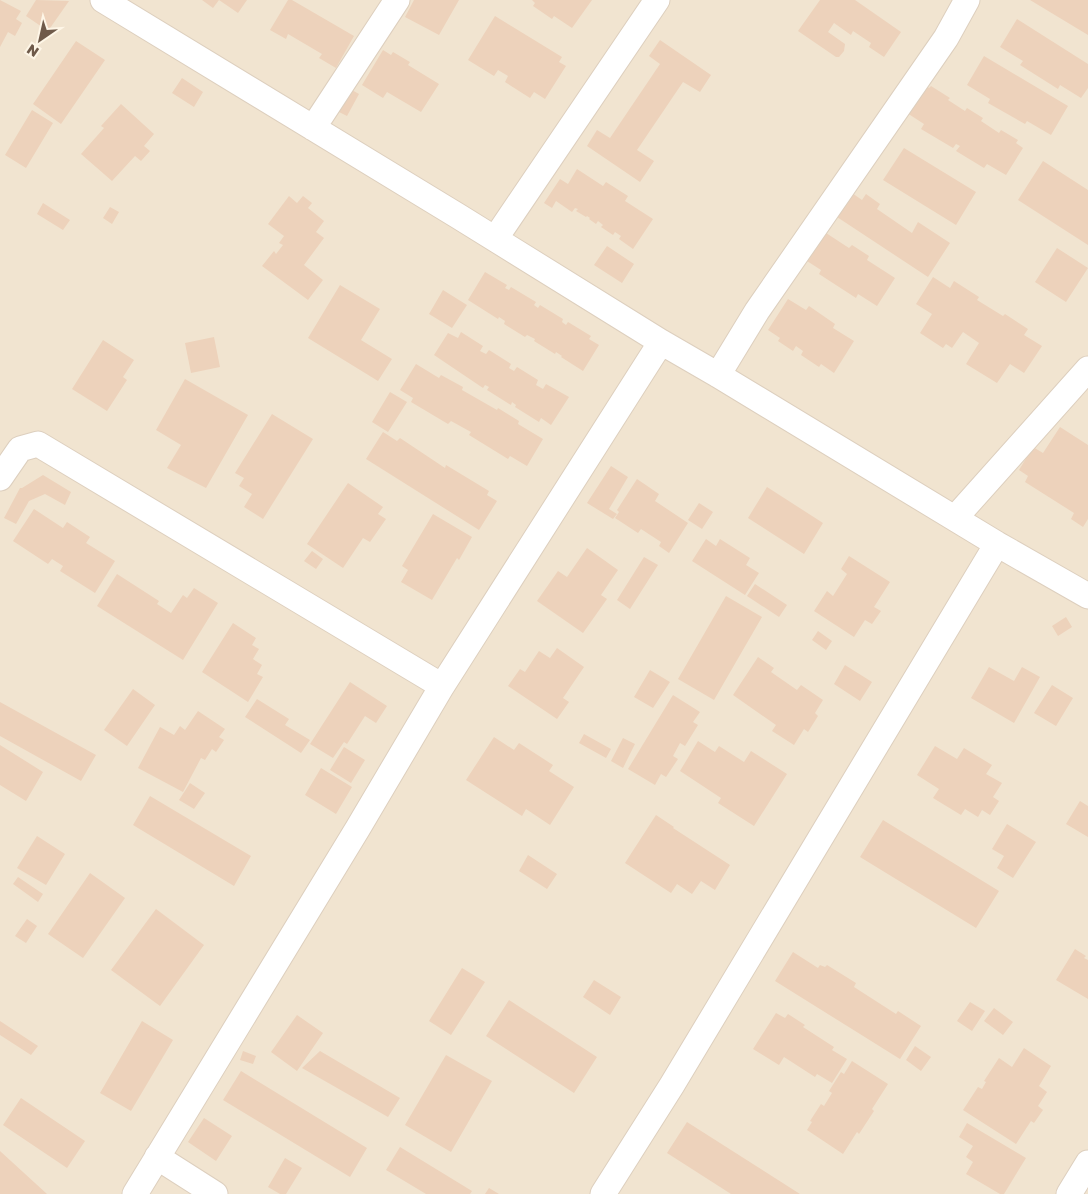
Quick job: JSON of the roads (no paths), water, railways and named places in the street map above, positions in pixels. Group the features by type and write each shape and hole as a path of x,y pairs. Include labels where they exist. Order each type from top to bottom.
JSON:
{"street":[{"path":"313,128 397,0"},
{"path":"495,239 657,0"},
{"path":"718,375 757,311 946,38 968,0"},
{"path":"115,3 313,128 660,342 718,375 997,544 1088,596"},
{"path":"135,1194 442,686 660,342"},
{"path":"955,518 1088,369"},
{"path":"0,478 20,449 38,444 442,686"},
{"path":"602,1194 678,1076 997,544"},
{"path":"157,1157 215,1194"},
{"path":"1069,1194 1088,1162"}]}
